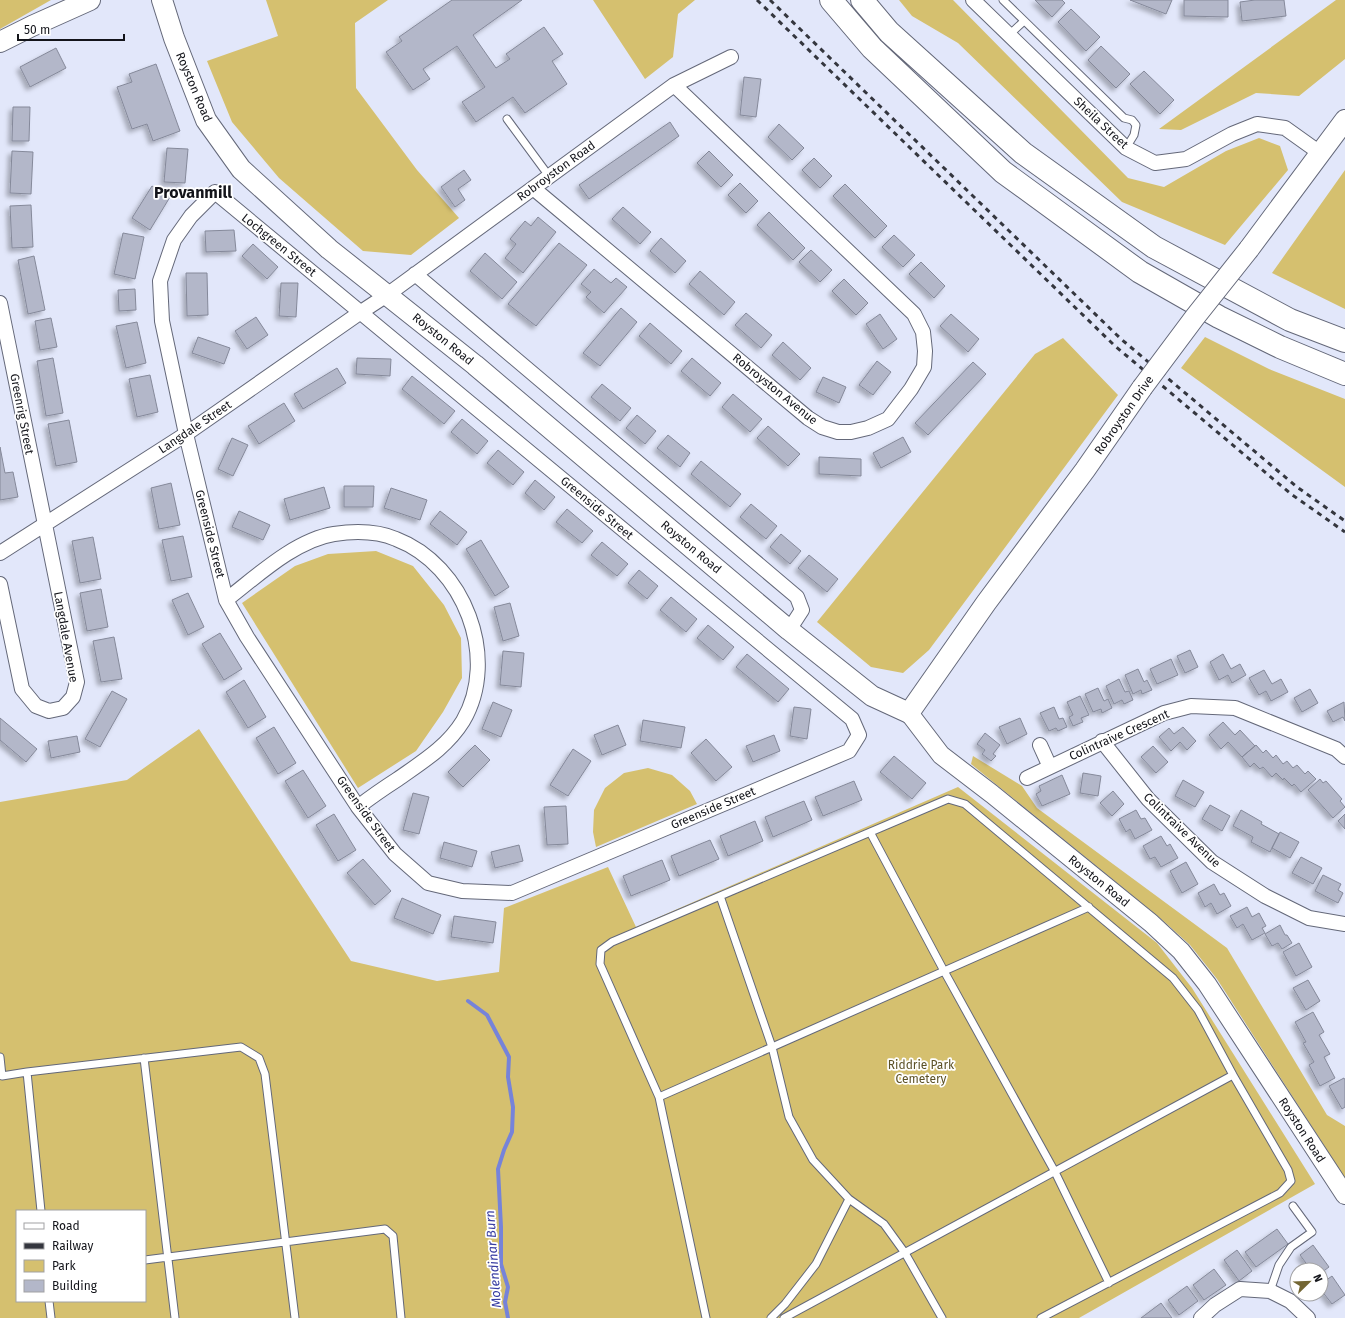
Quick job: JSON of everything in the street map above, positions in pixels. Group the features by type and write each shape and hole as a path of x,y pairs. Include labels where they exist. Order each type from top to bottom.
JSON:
{"highway":[{"path":"831,0 872,48 1003,172 1140,272 1219,317 1280,347 1345,374"},
{"path":"862,0 889,32 1023,153 1154,247 1290,320 1345,341"}],"main road":[{"path":"0,42 90,0"},
{"name":"Royston Road","path":"162,0 174,38 206,120 241,169 329,249 475,365 789,630 872,696 908,713"},
{"name":"Robroyston Drive","path":"908,713 986,603 1085,470 1142,388 1195,317 1249,249 1345,120"}],"street":[{"name":"Sheila Street","path":"973,0 1126,148 1155,163 1186,159 1232,134 1257,124 1285,128 1320,152"},
{"name":"Robroyston Road","path":"387,295 674,85 731,57"},
{"name":"Robroyston Avenue","path":"533,188 808,418 822,427 838,432 851,432 868,428 888,419 912,389 924,367 925,351 923,332 914,314 674,85"},
{"name":"Lochgreen Street","path":"186,434 162,321 160,281 174,240 191,216 215,192 361,312"},
{"path":"415,274 797,597 802,610 789,630"},
{"name":"Langdale Street","path":"0,553 186,434 387,295"},
{"name":"Greenrig Street","path":"0,303 44,525"},
{"name":"Greenside Street","path":"186,434 226,600 248,637 358,806 395,854 428,883 462,891 512,893 849,751 859,735 852,719 361,312"},
{"name":"Langdale Avenue","path":"0,584 22,689 36,706 49,711 63,708 73,697 77,682 44,525"},
{"path":"226,600 287,553 308,542 332,534 370,532 396,538 419,550 437,566 454,587 468,612 478,650 477,679 471,707 462,723 445,745 358,806"},
{"name":"Colintraive Crescent","path":"1027,778 1164,713 1191,706 1235,708 1336,749 1345,757"},
{"name":"Royston Road","path":"908,713 941,755 992,794 1151,923 1181,951 1207,984 1345,1195"},
{"name":"Colintraive Avenue","path":"1102,742 1148,799 1212,862 1265,896 1309,918 1345,924"},
{"path":"1040,745 1050,767"},
{"path":"1201,1318 1215,1305 1240,1289 1270,1292 1290,1301 1308,1318"}],"lane":[{"path":"1003,0 1124,118 1132,120 1136,125 1134,135 1126,148"},
{"path":"1009,35 1024,21"},
{"path":"507,120 548,176"},
{"path":"706,1318 659,1097 600,964 601,950 612,942 948,799 965,804 1173,978 1198,1010 1233,1075 1288,1170 1291,1181 1280,1193 1041,1318"},
{"path":"870,832 944,971 1055,1172 1109,1282"},
{"path":"720,896 772,1047 789,1117 813,1160 849,1199 884,1224 905,1253 942,1318"},
{"path":"659,1097 1089,907"},
{"path":"0,1057 2,1076 241,1047 259,1058 265,1074 295,1318"},
{"path":"144,1058 175,1318"},
{"path":"27,1072 41,1210"},
{"path":"784,1318 1233,1075"},
{"path":"771,1318 785,1304 816,1264 849,1199"},
{"path":"1270,1292 1279,1265 1291,1247 1312,1232 1293,1206"},
{"path":"146,1260 385,1229 393,1236 401,1318"},
{"path":"49,1302 51,1318"}],"green space":[{"path":"0,0 51,0 0,29"},
{"path":"266,0 388,0 355,23 356,88 417,170 459,218 411,255 363,251 279,178 232,122 207,61 278,36"},
{"path":"593,0 695,0 678,14 673,57 645,79"},
{"path":"899,0 953,0 1128,178 1164,187 1226,151 1259,138 1280,146 1288,170 1225,245 1122,202 958,43 912,16"},
{"path":"1336,0 1345,0 1345,59 1299,96 1256,93 1181,130 1159,129"},
{"path":"1345,170 1345,309 1272,273"},
{"path":"1205,337 1269,369 1345,399 1345,487 1181,368"},
{"path":"1063,338 1118,395 929,650 903,673 871,667 817,622 1035,354"},
{"path":"376,551 413,566 444,605 461,638 462,678 443,712 416,751 358,788 242,603 295,566 328,554"},
{"name":"Riddrie Park Cemetery","path":"199,729 351,961 437,981 499,972 504,908 608,867 636,927 958,787 1157,943 1192,988 1315,1184 1079,1318 0,1318 0,802 127,780"},
{"path":"973,756 1022,786 1037,808 1227,948 1327,1115 1345,1126 1345,1178 1217,979 1190,945 1159,917 971,764"},
{"path":"648,768 672,775 690,791 697,804 596,847 593,832 594,810 605,788 624,773"}],"building":[{"path":"452,0 522,0 473,35 496,68 510,59 506,54 544,27 563,54 552,61 567,84 525,113 513,97 476,122 462,102 485,87 457,46 423,69 430,79 413,90 386,52 402,41 399,37"},
{"path":"1035,0 1062,0 1065,3 1052,17"},
{"path":"1130,0 1172,0 1166,14"},
{"path":"1184,0 1228,0 1228,17 1184,16"},
{"path":"1255,0 1284,0 1286,16 1242,21 1240,2"},
{"path":"1071,9 1100,37 1086,51 1058,22"},
{"path":"1101,46 1130,74 1116,88 1088,60"},
{"path":"56,48 66,68 30,87 20,67"},
{"path":"156,64 180,131 153,141 147,124 132,129 117,87 132,82 129,74"},
{"path":"1144,71 1174,100 1160,114 1130,84"},
{"path":"744,77 761,79 756,117 740,115"},
{"path":"13,107 30,107 29,141 12,141"},
{"path":"670,122 679,136 589,199 579,185"},
{"path":"779,124 804,148 792,160 768,137"},
{"path":"167,148 188,149 185,183 164,182"},
{"path":"12,151 33,152 31,194 10,193"},
{"path":"709,151 733,175 721,187 697,163"},
{"path":"814,158 832,176 820,188 802,170"},
{"path":"464,170 471,180 458,189 465,200 455,207 441,187"},
{"path":"740,183 758,201 746,213 728,195"},
{"path":"845,184 887,226 875,238 833,196"},
{"path":"152,186 170,197 150,230 132,218"},
{"path":"31,205 33,247 12,248 10,206"},
{"path":"623,207 651,232 640,244 612,219"},
{"path":"769,212 805,248 793,260 757,225"},
{"path":"538,217 556,232 523,273 505,258 516,244 510,239 525,221 531,226"},
{"path":"234,230 236,251 206,252 205,231"},
{"path":"123,233 144,237 135,279 114,274"},
{"path":"894,235 915,255 903,267 882,247"},
{"path":"661,238 686,261 675,273 650,251"},
{"path":"559,243 587,265 536,326 508,304"},
{"path":"253,244 278,267 267,279 242,256"},
{"path":"811,250 832,270 820,282 799,262"},
{"path":"485,253 517,282 502,299 470,271"},
{"path":"34,256 45,310 28,314 18,260"},
{"path":"921,262 945,286 934,298 909,274"},
{"path":"594,269 611,283 616,278 627,287 604,313 586,297 591,292 581,284"},
{"path":"700,271 735,302 724,315 689,284"},
{"path":"186,273 207,273 208,315 187,316"},
{"path":"844,279 868,303 856,315 832,291"},
{"path":"281,283 298,283 296,317 279,316"},
{"path":"135,289 136,310 119,311 118,290"},
{"path":"621,308 637,322 600,366 583,353"},
{"path":"746,313 772,335 761,348 735,325"},
{"path":"880,314 897,339 883,349 866,324"},
{"path":"951,314 979,339 968,352 940,326"},
{"path":"256,317 268,335 247,349 235,331"},
{"path":"51,318 57,347 40,350 35,321"},
{"path":"137,322 146,363 126,368 116,326"},
{"path":"650,323 682,351 671,364 639,336"},
{"path":"198,337 230,348 224,364 192,353"},
{"path":"783,342 811,368 800,380 772,355"},
{"path":"53,358 63,413 46,416 37,361"},
{"path":"357,358 391,359 390,376 356,374"},
{"path":"692,358 721,383 710,396 681,371"},
{"path":"877,361 891,372 873,395 859,385"},
{"path":"973,362 986,374 928,435 915,423"},
{"path":"337,368 346,383 303,409 294,394"},
{"path":"150,375 158,412 137,417 129,379"},
{"path":"412,376 455,411 444,424 402,389"},
{"path":"823,377 846,387 839,403 816,392"},
{"path":"602,384 631,408 620,421 591,397"},
{"path":"733,394 762,419 750,432 722,407"},
{"path":"284,403 295,421 259,444 248,426"},
{"path":"637,415 656,431 645,444 626,428"},
{"path":"462,419 488,441 477,454 451,432"},
{"path":"69,420 77,462 56,466 48,424"},
{"path":"768,426 800,454 788,466 757,438"},
{"path":"668,435 690,453 680,467 657,448"},
{"path":"903,437 911,452 881,468 873,453"},
{"path":"232,438 248,445 233,476 218,469"},
{"path":"0,447 5,473 13,472 18,497 0,500"},
{"path":"498,450 524,472 513,485 487,463"},
{"path":"819,457 861,459 861,476 819,474"},
{"path":"701,461 741,494 730,507 691,474"},
{"path":"535,480 555,497 544,510 525,493"},
{"path":"171,483 180,525 159,529 151,488"},
{"path":"344,486 374,486 373,507 344,507"},
{"path":"324,487 330,508 290,520 284,499"},
{"path":"391,488 427,500 420,520 384,508"},
{"path":"751,504 777,526 766,539 740,517"},
{"path":"567,509 593,531 582,543 556,522"},
{"path":"239,511 270,525 263,540 232,527"},
{"path":"440,511 467,532 457,545 430,524"},
{"path":"781,534 801,551 790,564 770,547"},
{"path":"183,536 192,577 171,581 162,540"},
{"path":"93,537 101,579 80,583 72,541"},
{"path":"481,540 509,587 495,596 466,549"},
{"path":"602,542 628,564 617,576 591,555"},
{"path":"809,555 838,579 827,592 798,568"},
{"path":"639,570 658,586 647,599 628,583"},
{"path":"101,589 108,627 87,631 80,593"},
{"path":"188,593 204,627 188,635 172,600"},
{"path":"671,597 697,619 686,632 660,610"},
{"path":"510,603 519,636 503,641 494,607"},
{"path":"708,625 734,647 723,660 697,638"},
{"path":"220,633 242,669 224,680 202,644"},
{"path":"114,637 122,679 101,682 93,641"},
{"path":"1190,650 1198,667 1185,673 1177,656"},
{"path":"503,651 524,653 521,687 500,685"},
{"path":"747,654 789,689 778,702 736,667"},
{"path":"1223,654 1231,669 1240,664 1246,675 1232,683 1228,675 1219,680 1210,662"},
{"path":"1171,659 1178,675 1157,684 1150,669"},
{"path":"1138,669 1144,682 1147,680 1152,690 1142,694 1141,690 1133,694 1125,675"},
{"path":"1264,670 1272,684 1281,679 1288,692 1271,701 1266,691 1259,695 1249,678"},
{"path":"1119,679 1125,692 1129,691 1133,700 1124,704 1122,700 1114,704 1106,686"},
{"path":"244,680 266,717 248,728 226,692"},
{"path":"1098,688 1104,701 1108,699 1112,708 1102,713 1101,709 1093,712 1085,694"},
{"path":"1310,689 1318,703 1302,712 1294,698"},
{"path":"112,691 127,699 100,747 85,739"},
{"path":"1080,696 1089,715 1081,718 1083,722 1073,726 1069,717 1073,715 1067,702"},
{"path":"493,702 512,710 501,737 482,729"},
{"path":"1344,702 1345,721 1343,717 1333,722 1327,711"},
{"path":"794,707 811,709 807,739 790,736"},
{"path":"1054,707 1059,719 1063,718 1067,727 1058,731 1056,728 1049,731 1040,713"},
{"path":"0,718 37,749 26,762 0,740"},
{"path":"1020,718 1027,734 1007,744 999,727"},
{"path":"643,720 685,727 681,748 640,741"},
{"path":"1223,722 1235,735 1240,730 1255,746 1242,757 1228,742 1221,749 1209,735"},
{"path":"618,725 626,745 602,755 594,735"},
{"path":"274,727 296,763 278,774 256,738"},
{"path":"1183,727 1196,741 1187,750 1180,742 1171,751 1159,737 1169,728 1174,734"},
{"path":"985,733 1000,745 993,754 996,756 991,761 982,754 985,750 977,744"},
{"path":"774,735 780,751 753,762 746,746"},
{"path":"77,736 80,752 51,758 48,741"},
{"path":"706,739 732,767 716,781 691,753"},
{"path":"475,745 490,760 463,787 448,772"},
{"path":"1256,745 1263,753 1266,750 1273,758 1276,755 1283,764 1287,761 1293,768 1297,765 1305,774 1308,771 1316,779 1301,792 1294,784 1292,786 1276,773 1272,777 1263,767 1260,769 1254,763 1250,767 1242,757"},
{"path":"1153,746 1168,762 1156,773 1141,757"},
{"path":"573,749 591,761 568,796 550,785"},
{"path":"894,756 926,783 912,799 880,772"},
{"path":"303,770 326,806 308,818 285,781"},
{"path":"1083,773 1101,776 1098,796 1080,793"},
{"path":"1062,775 1070,794 1042,806 1036,794 1041,791 1039,786"},
{"path":"1320,779 1323,783 1326,781 1342,799 1340,801 1345,807 1333,818 1308,790"},
{"path":"1183,780 1204,792 1195,807 1175,796"},
{"path":"854,781 862,800 823,816 815,797"},
{"path":"1113,791 1124,804 1112,816 1100,803"},
{"path":"413,793 429,797 419,834 403,830"},
{"path":"804,801 812,820 773,837 765,817"},
{"path":"1210,805 1230,816 1222,831 1202,819"},
{"path":"566,806 568,844 547,845 544,807"},
{"path":"1136,810 1141,819 1145,818 1152,830 1135,839 1130,829 1126,832 1119,819"},
{"path":"1241,810 1279,834 1270,852 1251,842 1253,837 1233,826"},
{"path":"334,814 356,850 338,861 316,825"},
{"path":"1345,814 1345,829 1338,821"},
{"path":"755,821 763,841 728,856 720,836"},
{"path":"1280,832 1299,842 1290,858 1272,848"},
{"path":"1161,836 1167,846 1170,844 1178,858 1161,867 1155,857 1150,859 1143,846"},
{"path":"710,840 719,859 679,876 671,856"},
{"path":"444,842 477,851 472,867 440,858"},
{"path":"519,845 523,861 495,868 491,852"},
{"path":"1301,857 1322,868 1313,884 1292,873"},
{"path":"363,859 391,891 375,905 347,873"},
{"path":"662,860 670,880 631,896 623,876"},
{"path":"1186,862 1198,884 1182,893 1170,871"},
{"path":"1323,875 1341,884 1338,890 1343,893 1338,903 1315,891"},
{"path":"1214,884 1220,895 1224,893 1231,906 1217,914 1211,903 1205,907 1198,893"},
{"path":"402,898 441,915 433,934 394,918"},
{"path":"1247,907 1252,917 1259,913 1266,926 1262,928 1265,933 1252,940 1243,924 1237,928 1230,916"},
{"path":"454,916 496,922 493,943 451,937"},
{"path":"1280,925 1285,935 1287,935 1292,943 1282,949 1278,943 1272,946 1265,934"},
{"path":"1299,943 1312,967 1296,976 1283,952"},
{"path":"1308,980 1320,1001 1306,1010 1293,988"},
{"path":"1313,1012 1324,1032 1319,1035 1330,1054 1324,1057 1335,1078 1320,1086 1309,1065 1314,1062 1303,1043 1306,1042 1295,1022"},
{"path":"1344,1078 1345,1107 1342,1109 1329,1086"},
{"path":"1277,1229 1288,1244 1256,1267 1245,1252"},
{"path":"1313,1245 1325,1262 1305,1262 1300,1255"},
{"path":"1237,1250 1252,1271 1239,1281 1224,1260"},
{"path":"1214,1269 1226,1285 1204,1300 1193,1285"},
{"path":"1332,1276 1345,1295 1332,1304 1329,1300 1329,1278"},
{"path":"1187,1286 1198,1301 1179,1315 1168,1300"},
{"path":"1161,1303 1172,1318 1141,1318"}],"waterway":[{"name":"Molendinar Burn","path":"468,1001 487,1015 509,1057 508,1077 513,1107 512,1132 498,1169 501,1264 508,1287 505,1302 508,1318"}],"railway":[{"path":"757,0 1115,346 1291,494 1345,532"},
{"path":"770,0 1121,339 1297,487 1345,521"}],"district":[{"name":"Provanmill","path":"193,192"}]}
